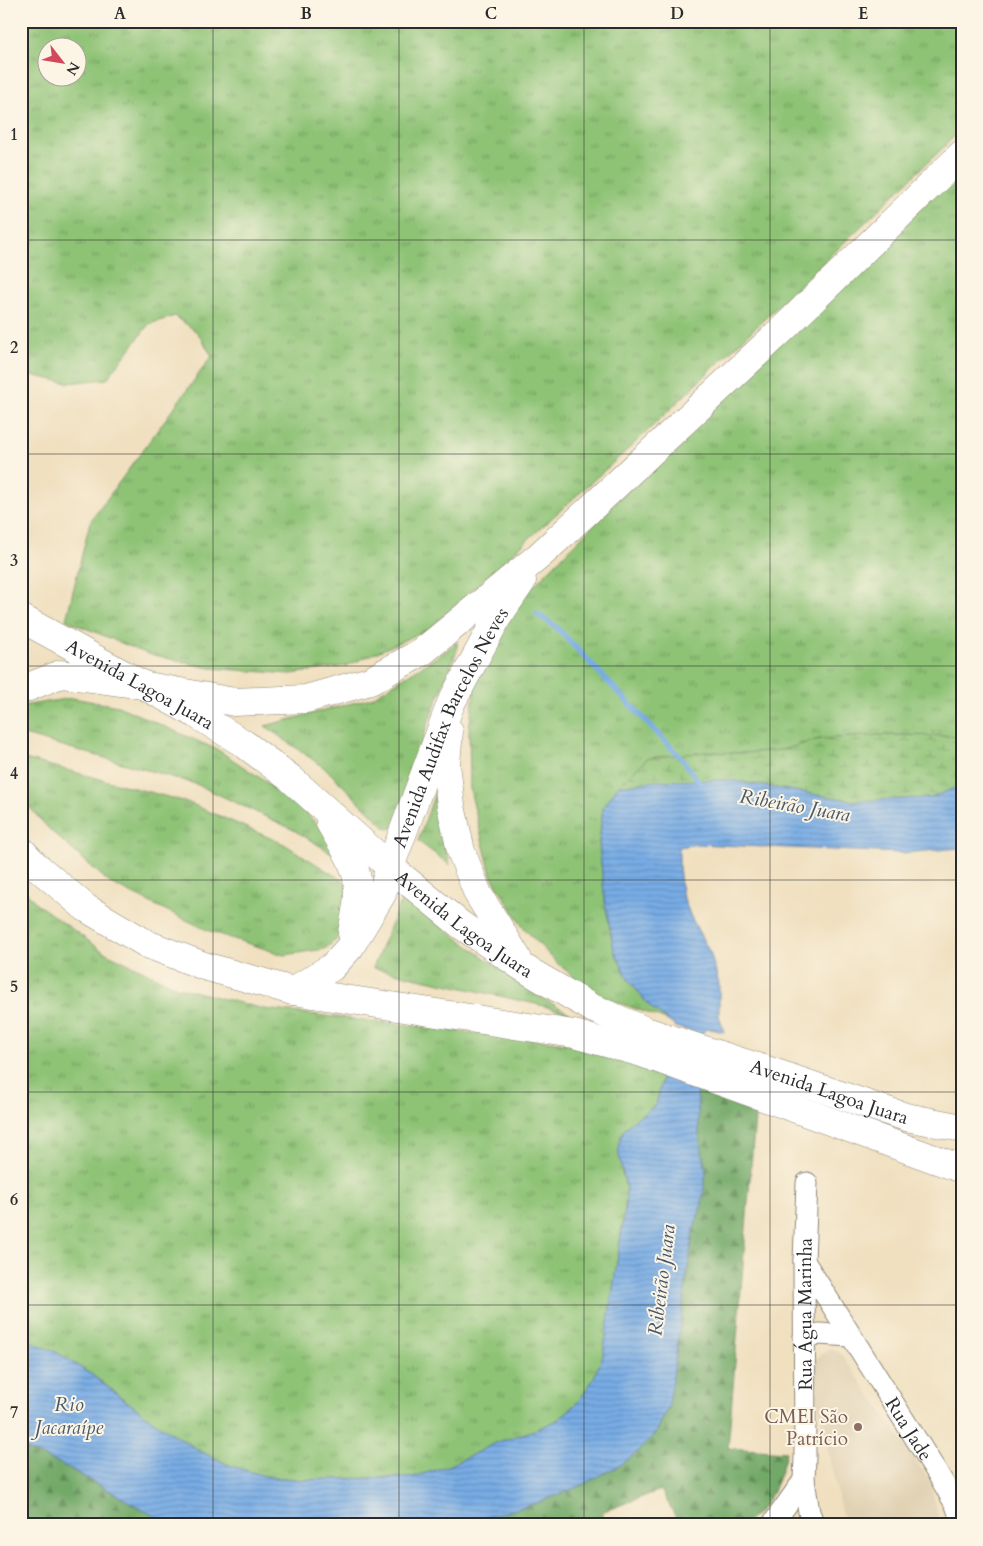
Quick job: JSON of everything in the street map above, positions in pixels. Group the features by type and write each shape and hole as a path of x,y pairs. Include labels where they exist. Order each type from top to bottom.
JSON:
{"main road":[{"name":"Avenida Audifax Barcelos Neves","path":"21,690 62,674 234,702 306,699 370,681 422,652 538,556 797,315 962,154"},
{"name":"Avenida Audifax Barcelos Neves","path":"293,991 332,967 350,947 382,894 390,866 451,703 497,618 538,556"},
{"name":"Avenida Lagoa Juara","path":"21,618 243,742 290,778 390,866 461,925 522,967 592,1008 644,1042"},
{"path":"451,703 446,764 451,806 461,851 478,894 522,967"},
{"path":"321,806 353,865 357,879 357,899 350,947"},
{"name":"Avenida Lagoa Juara","path":"21,850 35,865 86,908 147,944 204,966 293,991 574,1034 644,1042 745,1076 906,1117 962,1128"},
{"name":"Avenida Lagoa Juara","path":"745,1076 962,1169"}],"street":[{"name":"Rua Água Marinha","path":"807,1183 804,1261 804,1480 809,1512 814,1525"},
{"name":"Rua Jade","path":"804,1261 938,1474 956,1505 962,1522"},
{"path":"804,1337 819,1334 851,1336"},
{"path":"772,1525 804,1480"}],"shaded area":[{"name":"CMEI São Patrício","path":"829,1350 836,1350 843,1356 930,1481 940,1525 844,1525 811,1373 814,1362 821,1354"}],"green space":[{"path":"21,21 962,21 962,127 949,142 637,441 429,629 346,666 291,674 210,668 148,654 66,620 90,522 212,356 197,332 175,316 149,324 107,379 68,383 21,373"},
{"path":"962,168 962,735 882,735 820,739 782,750 743,753 707,752 648,758 618,786 603,808 599,843 605,902 614,950 628,979 650,1007 669,1021 595,994 557,963 522,926 491,875 470,790 469,729 476,679 515,605 656,461"},
{"path":"457,642 457,650 428,723 397,823 391,829 385,827 326,769 265,726 371,698 443,653"},
{"path":"72,698 118,706 218,750 265,781 305,812 331,838 350,864 292,829 196,784 21,734 22,706"},
{"path":"882,735 962,735 962,785 931,798 854,801 728,780 656,781 618,786 648,758 707,752 743,753 782,750 820,739"},
{"path":"21,758 187,802 284,844 358,890 350,928 325,949 284,955 209,931 110,883 50,830 21,798"},
{"path":"435,793 440,828 450,865 418,841"},
{"path":"21,886 37,904 104,952 177,987 264,1009 566,1043 663,1075 656,1105 633,1121 621,1169 626,1189 625,1209 603,1355 593,1380 578,1402 558,1420 498,1442 449,1466 413,1477 302,1480 265,1476 231,1466 200,1451 153,1421 92,1375 56,1352 21,1338"},
{"path":"402,898 535,994 571,1014 540,1005 373,968"},
{"path":"697,1081 756,1106 728,1448 786,1452 781,1472 771,1494 758,1512 750,1519 737,1525 680,1525 661,1490 602,1512 603,1525 461,1525 537,1503 580,1486 620,1465 640,1450 673,1378 693,1232 702,1204 706,1171 699,1138"},
{"path":"21,1448 59,1463 173,1525 21,1525"}],"water":[{"name":"Ribeirão Juara","path":"728,780 854,801 931,798 962,785 962,848 902,853 697,844 679,847 682,893 690,915 711,955 719,984 719,1016 724,1032 706,1028 702,1035 676,1027 650,1007 628,979 614,950 605,902 599,843 603,808 618,786 656,781"},
{"name":"Rio Jacaraípe","path":"663,1075 697,1081 699,1138 706,1171 702,1204 693,1232 669,1405 657,1431 640,1450 620,1465 580,1486 537,1503 461,1525 173,1525 59,1463 21,1448 21,1338 56,1352 92,1375 153,1421 200,1451 231,1466 265,1476 302,1480 413,1477 449,1466 498,1442 558,1420 578,1402 593,1380 603,1355 625,1209 626,1189 620,1161 619,1144 626,1128 656,1105"}],"waterway":[{"path":"537,614 556,627 683,760 702,786"}],"place":[{"name":"CMEI São Patrício","path":"858,1427"}]}
